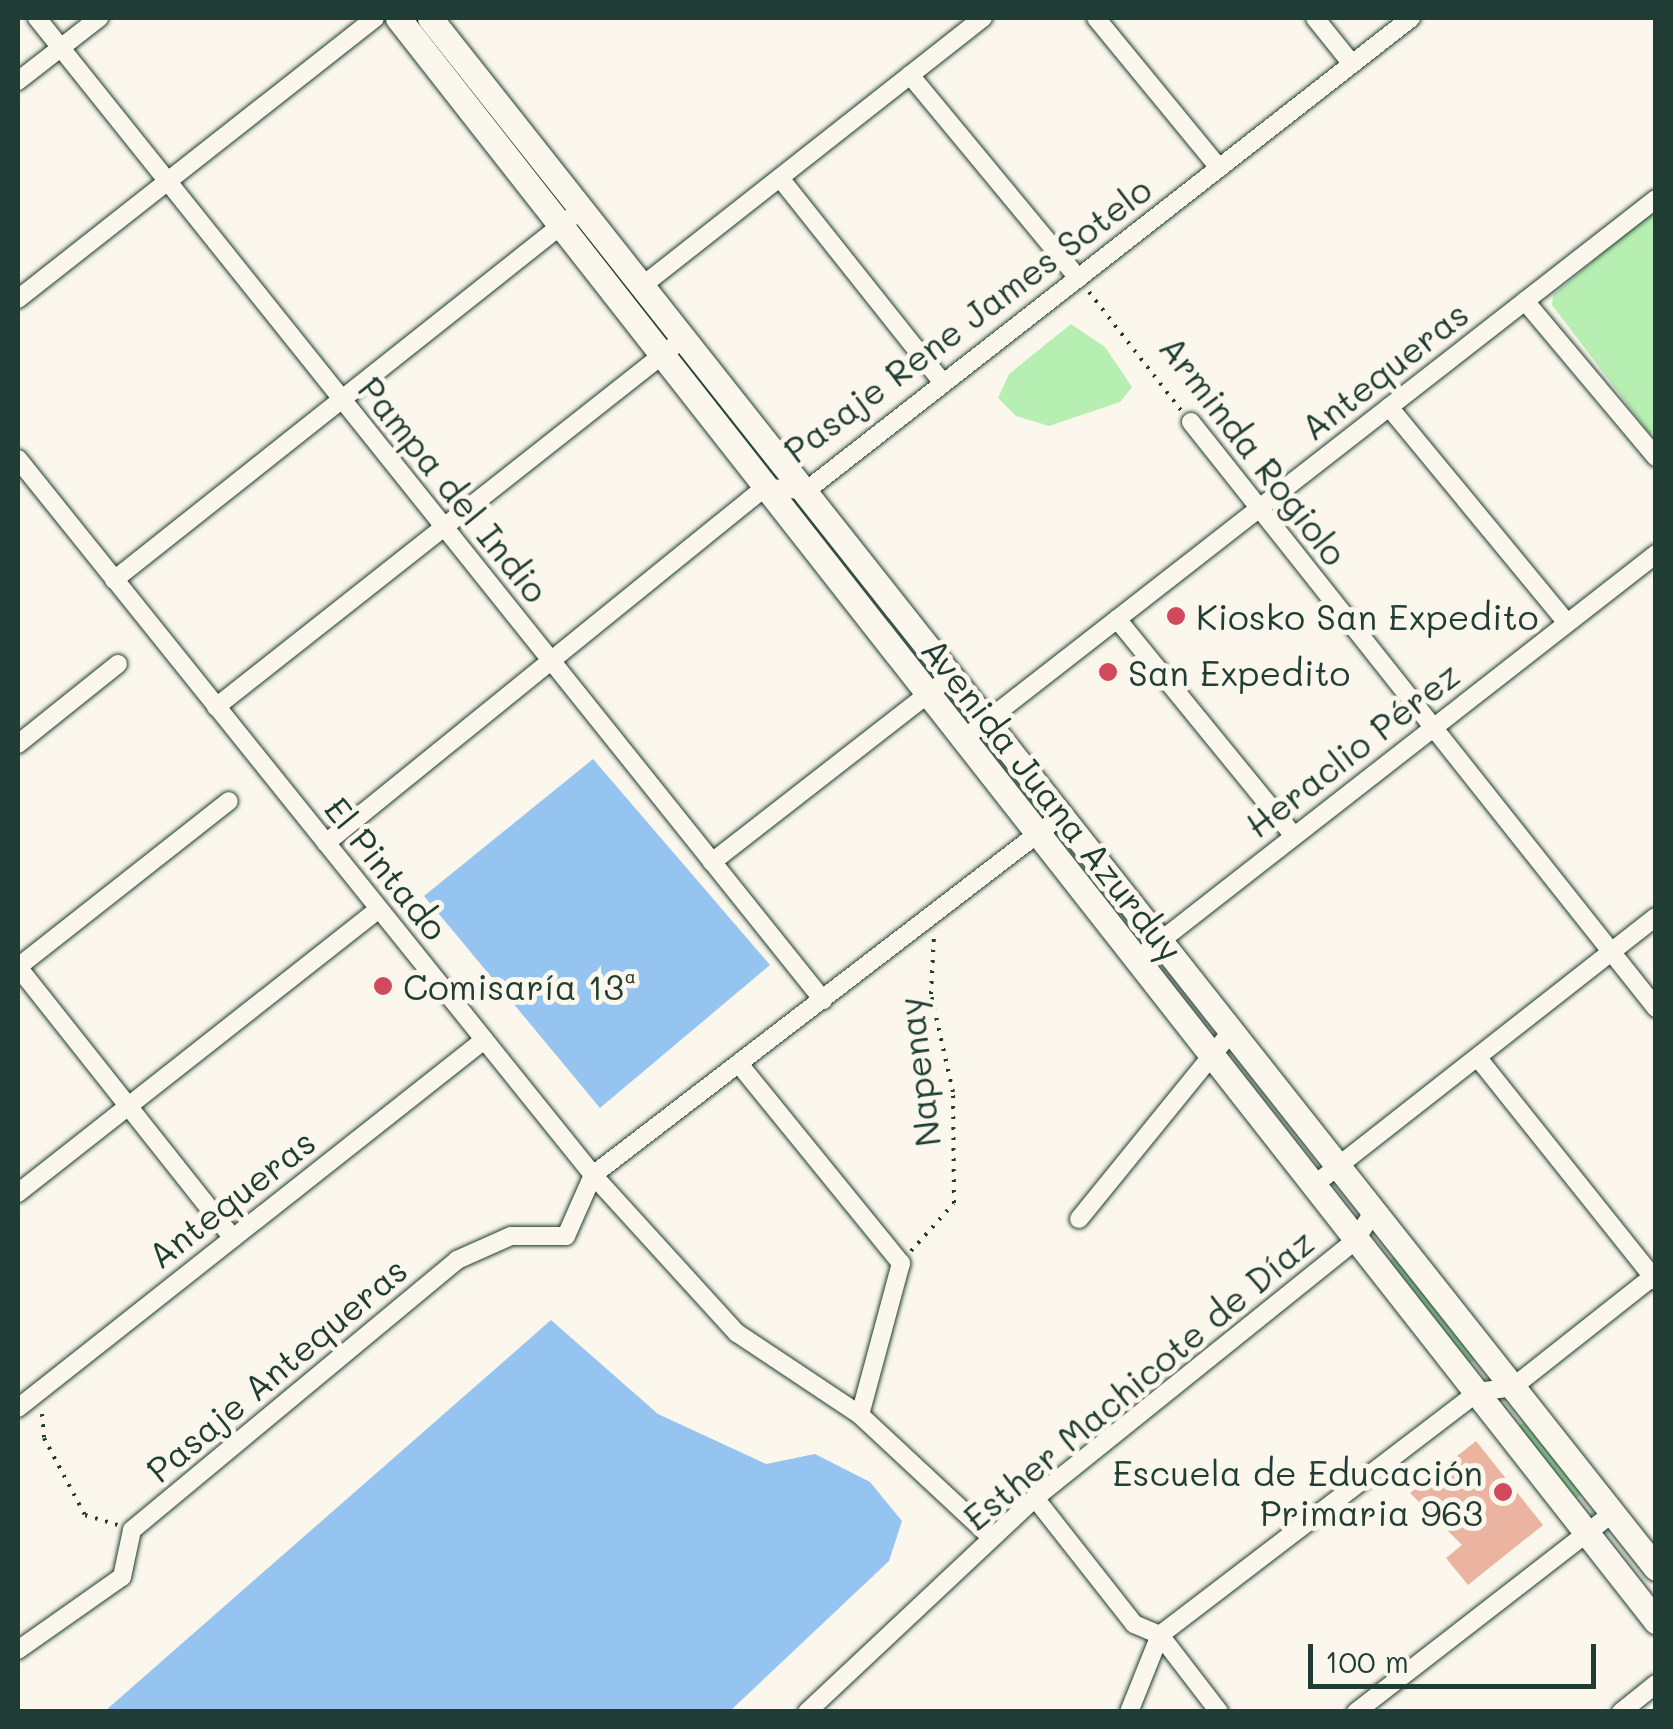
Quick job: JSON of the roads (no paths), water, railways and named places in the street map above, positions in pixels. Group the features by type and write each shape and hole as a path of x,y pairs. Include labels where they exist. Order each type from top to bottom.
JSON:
{"main road":[{"name":"Avenida Juana Azurduy","path":"398,18 1656,1621"},
{"name":"Avenida Juana Azurduy","path":"430,18 1162,939 1230,1034 1372,1214 1656,1568"}],"street":[{"name":"Pampa del Indio","path":"36,18 170,179 340,401 823,1000"},
{"path":"18,81 99,18"},
{"path":"18,299 375,18"},
{"path":"642,286 983,18"},
{"path":"1096,18 1218,168"},
{"path":"1316,18 1352,64"},
{"name":"Pasaje Rene James Sotelo","path":"326,843 550,657 764,488 807,490 1411,18"},
{"path":"910,75 1078,278"},
{"path":"780,178 943,384"},
{"name":"Antequeras","path":"962,740 1656,199"},
{"path":"114,580 583,208"},
{"path":"1525,301 1656,458"},
{"path":"216,707 685,337"},
{"path":"1389,407 1567,623"},
{"name":"Arminda Rogiolo","path":"1190,422 1430,730 1656,1008"},
{"name":"El Pintado","path":"18,460 593,1175 738,1333 860,1415 992,1538"},
{"name":"Heraclio Pérez","path":"1136,960 1656,554"},
{"path":"1117,619 1294,836"},
{"path":"18,744 118,664"},
{"path":"712,862 950,677"},
{"path":"228,800 18,967 233,1238"},
{"path":"593,1175 1062,815"},
{"path":"18,1192 378,909"},
{"name":"Esther Machicote de Díaz","path":"1314,1185 1656,918"},
{"path":"1078,1220 1207,1051 1230,1034"},
{"name":"Antequeras","path":"18,1408 484,1040"},
{"path":"1129,1712 1160,1635 1478,1392 1513,1387 1654,1278 1478,1058"},
{"path":"739,1064 901,1263 860,1415"},
{"name":"Pasaje Antequeras","path":"18,1650 122,1577 132,1530 458,1260 510,1236 566,1236 593,1175"},
{"name":"Esther Machicote de Díaz","path":"806,1712 1035,1498 1356,1241 1372,1214"},
{"path":"1035,1498 1134,1624 1160,1635 1219,1712"},
{"path":"1356,1712 1611,1514"},
{"path":"1621,1712 1656,1684"}],"water":[{"path":"593,759 770,965 600,1108 424,896"},
{"path":"551,1320 658,1414 766,1464 815,1454 870,1482 902,1521 889,1561 730,1711 105,1711"}],"place":[{"name":"Kiosko San Expedito","path":"1176,616"},
{"name":"San Expedito","path":"1108,672"},
{"name":"Comisaría 13ª","path":"383,986"},
{"name":"Escuela de Educación Primaria 963","path":"1503,1492"}]}
